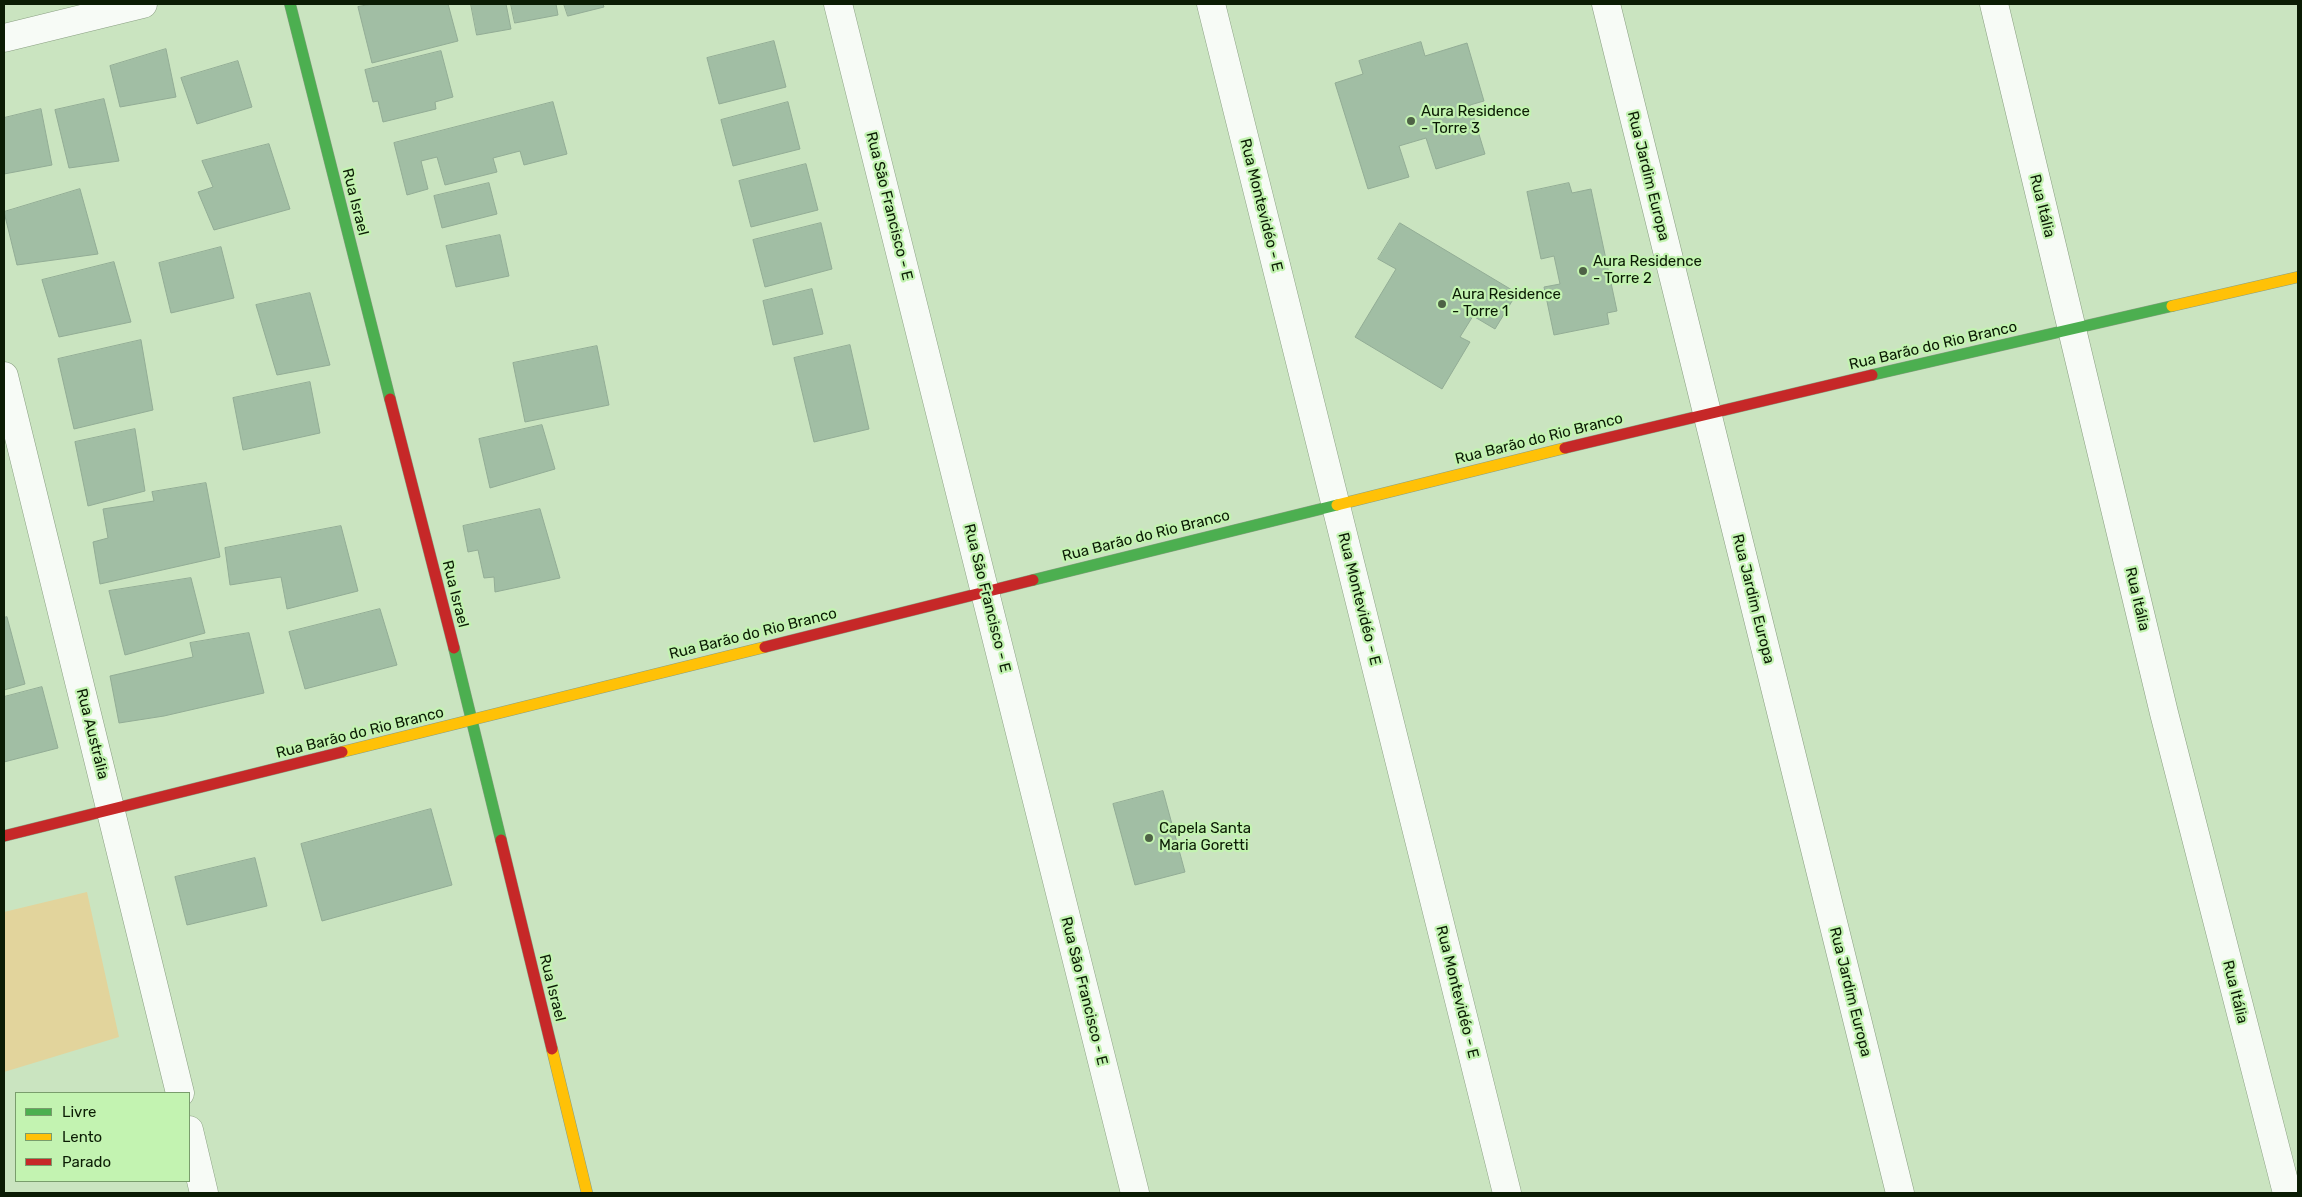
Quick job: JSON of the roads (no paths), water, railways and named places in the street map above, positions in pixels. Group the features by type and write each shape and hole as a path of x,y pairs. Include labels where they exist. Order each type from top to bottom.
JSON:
{"street":[{"path":"4,38 143,4"},
{"name":"Rua Israel","path":"290,4 472,720 587,1193"},
{"name":"Rua São Francisco - E","path":"838,4 1135,1193"},
{"name":"Rua Montevidéo - E","path":"1211,4 1507,1193"},
{"name":"Rua Jardim Europa","path":"1606,4 1900,1193"},
{"name":"Rua Itália","path":"1994,4 2164,713 2287,1193"},
{"name":"Rua Barão do Rio Branco","path":"4,836 985,591 1707,414 2298,277"},
{"name":"Rua Austrália","path":"4,376 180,1092"},
{"path":"190,1134 204,1193"}],"place":[{"name":"Aura Residence - Torre 3","path":"1411,121"},
{"name":"Aura Residence - Torre 2","path":"1583,271"},
{"name":"Aura Residence - Torre 1","path":"1442,304"},
{"name":"Capela Santa Maria Goretti","path":"1149,838"}]}
